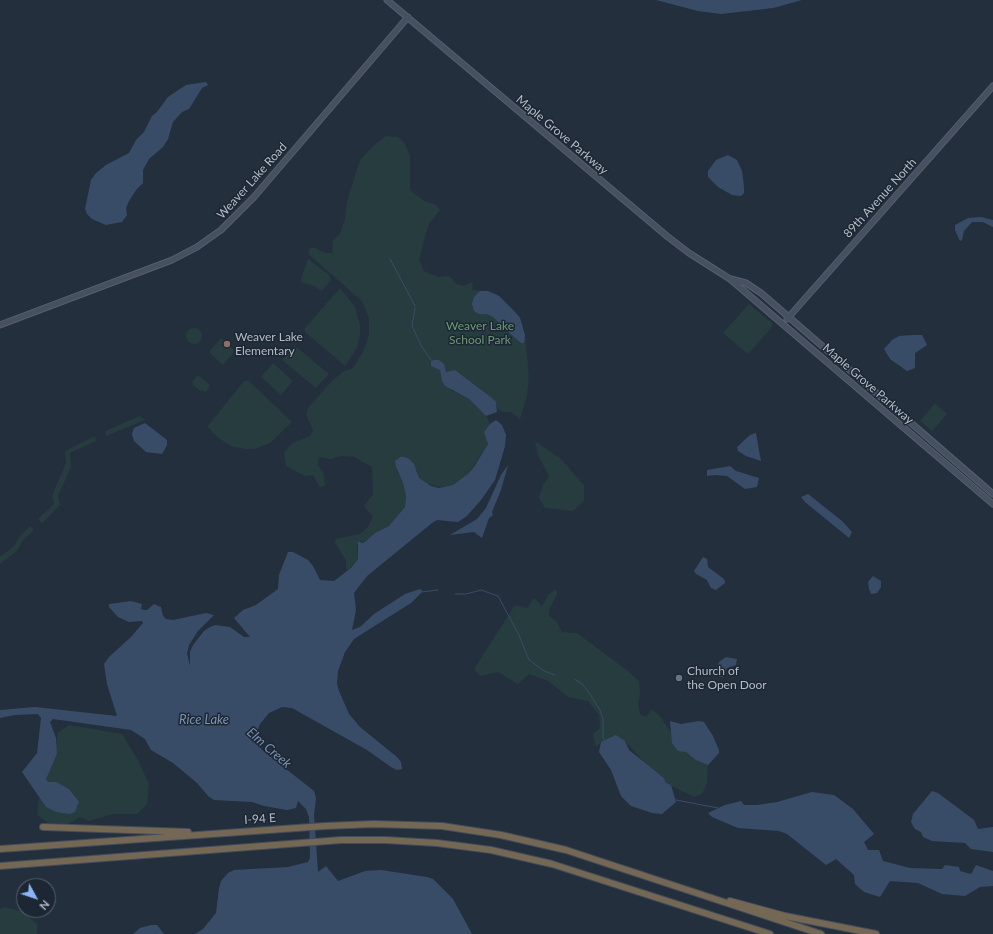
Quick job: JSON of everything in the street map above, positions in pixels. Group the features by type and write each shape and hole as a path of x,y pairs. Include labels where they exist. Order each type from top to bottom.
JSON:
{"highway":[{"name":"I-94 E","path":"220,833 325,826 442,826 501,835 566,850 708,897"},
{"path":"42,827 220,833"},
{"path":"0,850 220,833"},
{"path":"0,866 341,840 385,840 437,843 516,855 579,872 767,933"},
{"path":"708,897 821,934"},
{"path":"708,897 739,903 796,918 876,934"}],"main road":[{"name":"Maple Grove Parkway","path":"387,0 668,238 730,279 993,504"},
{"name":"Weaver Lake Road","path":"0,325 168,261 192,249 221,230 254,197 408,17"},
{"name":"89th Avenue North","path":"782,324 993,86"},
{"name":"Maple Grove Parkway","path":"730,279 746,283 788,317 993,494"}],"green space":[{"name":"Weaver Lake School Park","path":"386,136 398,137 405,144 410,156 410,190 424,201 436,205 440,210 429,224 425,236 419,260 424,271 438,277 449,276 457,284 464,286 471,282 473,285 472,290 488,291 499,296 515,312 520,318 525,335 529,376 527,396 520,419 511,412 499,410 492,398 455,370 446,372 445,369 434,366 440,370 442,381 452,391 469,399 486,416 490,424 484,432 488,444 469,473 453,485 440,487 425,483 419,478 417,471 405,457 400,457 395,461 406,496 405,507 390,526 375,533 365,542 359,541 357,546 358,559 348,571 346,568 346,560 335,543 336,539 360,534 368,527 373,517 364,506 373,494 372,467 354,457 342,456 331,459 319,457 318,465 323,472 325,486 320,487 313,475 305,476 286,466 284,452 293,443 310,436 313,431 306,414 309,407 333,380 343,372 353,368 364,350 369,335 369,318 362,301 308,254 310,248 315,248 325,253 332,253 333,240 340,234 345,218 347,201 360,160 373,146"},
{"path":"308,259 329,275 331,280 322,291 314,286 300,282"},
{"path":"340,288 355,307 360,325 357,348 345,366 305,332 305,328"},
{"path":"749,304 772,323 772,327 748,354 723,333"},
{"path":"194,328 200,330 202,336 200,342 194,344 188,342 186,336 188,330"},
{"path":"221,338 235,351 223,365 209,352"},
{"path":"295,346 329,374 316,388 282,360"},
{"path":"273,363 293,381 281,395 261,377"},
{"path":"197,376 210,385 206,392 199,390 193,385 192,382"},
{"path":"244,381 249,381 292,422 270,443 255,449 245,449 231,446 220,439 207,427"},
{"path":"935,403 947,414 932,431 920,421"},
{"path":"140,416 145,420 106,436 105,431"},
{"path":"95,436 96,441 70,453 71,467 58,496 60,505 42,523 38,519 54,504 52,496 66,463 65,451"},
{"path":"535,441 561,459 584,485 584,501 573,511 545,508 539,498 543,485 549,476 538,455"},
{"path":"30,526 34,530 23,540 18,550 0,564 0,557 14,546 19,537"},
{"path":"556,589 557,594 550,608 549,616 557,622 562,632 577,633 639,681 640,694 638,703 640,714 646,717 651,710 654,711 660,716 672,734 672,743 708,765 707,783 702,794 694,797 666,783 664,778 644,762 625,741 601,742 596,747 593,734 600,728 599,715 588,701 568,697 548,681 529,674 518,684 498,672 480,676 474,669 515,605 527,608 534,598 542,606 548,595"},
{"path":"69,725 122,734 138,760 149,784 147,804 137,814 113,814 89,821 80,817 68,824 48,823 37,815 39,797 46,807 56,812 77,807 79,803 69,789 47,782 45,779 57,754 57,733"},
{"path":"5,907 16,910 16,918 30,918 37,924 37,934 0,934 0,909"}],"water":[{"path":"656,0 802,0 773,8 721,14 698,11"},
{"path":"206,82 208,85 202,88 189,109 182,112 173,122 168,139 163,147 149,159 143,170 143,183 136,190 129,201 126,208 127,215 122,222 106,225 92,219 87,214 85,209 91,180 96,173 106,165 129,153 136,140 144,132 152,116 157,112 168,97 186,85"},
{"path":"728,155 737,160 742,171 744,193 741,196 732,195 718,187 708,177 708,171 716,160"},
{"path":"981,217 993,220 993,227 983,222 972,222 964,231 962,240 960,241 955,230 955,225 968,218"},
{"path":"480,291 488,291 499,296 515,312 520,318 525,335 524,343 521,343 493,317 487,314 479,314 474,311 472,304 474,297"},
{"path":"922,335 927,345 915,353 915,368 907,371 890,359 884,349 892,340 899,336"},
{"path":"439,360 444,364 446,372 455,370 492,398 496,402 497,412 486,416 469,399 445,386 442,381 440,370 431,366 431,361"},
{"name":"Rice Lake","path":"496,420 502,425 506,435 505,446 495,480 481,500 467,516 458,522 437,520 432,523 367,576 354,593 356,610 352,630 360,627 374,614 405,594 420,589 423,591 411,603 354,639 345,652 338,671 337,684 349,714 360,727 397,757 401,762 402,769 397,770 391,767 367,750 292,708 282,707 269,713 260,724 256,734 257,742 262,750 314,791 316,798 314,815 318,872 326,866 338,881 365,871 381,870 433,879 453,899 472,934 195,934 203,929 216,913 221,881 228,873 234,870 288,867 308,862 310,858 309,817 306,809 298,801 296,808 287,810 264,806 252,802 214,800 208,796 197,783 173,763 151,750 145,739 131,730 53,719 50,722 56,738 57,754 46,779 48,782 56,782 69,789 79,802 75,812 70,814 56,812 46,807 22,772 37,753 41,718 38,714 15,715 0,718 0,710 35,707 117,716 107,684 104,664 109,657 131,637 143,623 142,621 129,622 118,617 109,607 109,604 131,601 142,604 141,609 147,610 154,604 161,607 163,616 166,619 173,620 206,613 214,615 198,631 189,645 187,653 190,666 190,652 193,645 204,631 210,627 215,625 230,627 244,637 250,637 234,618 243,610 256,605 278,589 279,575 288,552 293,552 308,560 313,566 320,580 334,581 351,568 358,559 358,541 362,543 365,542 375,533 389,526 405,507 406,496 395,461 400,457 409,459 414,464 419,478 431,486 439,488 453,485 469,473 474,467 488,444 484,432 490,424"},
{"path":"145,423 167,440 167,445 162,454 146,452 134,441 132,434 134,428"},
{"path":"756,433 761,461 746,456 738,451 737,447 750,435"},
{"path":"508,465 501,490 492,512 493,515 489,518 482,538 474,532 450,535 477,519 486,508 501,475"},
{"path":"730,466 736,471 759,478 757,487 745,489 727,476 707,476 707,470"},
{"path":"808,494 842,521 852,532 849,538 805,502 801,497"},
{"path":"703,557 707,559 708,567 724,579 725,583 716,590 711,588 707,580 696,574 694,571"},
{"path":"873,576 881,581 881,587 877,593 871,594 868,582"},
{"path":"726,657 737,659 736,665 727,668 723,677 719,677 717,669 719,662"},
{"path":"670,721 681,724 699,721 704,722 713,736 719,753 708,765 696,760 686,752 678,751 672,743"},
{"path":"616,735 625,741 629,750 664,778 666,783 671,785 676,802 662,814 652,813 631,806 621,796 611,770 599,752 601,742"},
{"path":"932,791 938,793 974,820 978,829 993,827 993,852 971,849 965,843 932,841 923,837 921,832 915,829 911,822 913,814"},
{"path":"812,792 834,795 853,809 874,834 864,842 868,850 879,850 883,861 910,868 942,869 945,865 959,867 960,871 971,874 976,865 993,871 993,886 980,887 965,896 942,894 918,883 890,881 880,897 864,892 855,884 854,875 836,859 826,865 787,834 779,831 738,828 712,817 708,813 725,805 741,801 744,805 757,805 777,802"},
{"path":"157,925 164,934 133,934 140,928"}],"waterway":[{"path":"390,259 415,306"},
{"path":"415,308 412,326 422,347 431,360"},
{"path":"422,592 438,590"},
{"path":"455,594 466,594 481,590 498,596 519,635 529,660 544,671 555,675"},
{"path":"574,679 582,684 588,691 600,710 603,719 603,737 605,741"},
{"path":"676,800 718,808"}],"place":[{"name":"Weaver Lake Elementary","path":"227,344"},
{"name":"Church of the Open Door","path":"679,678"}],"water label":[{"name":"Elm Creek","path":"269,748"}]}
